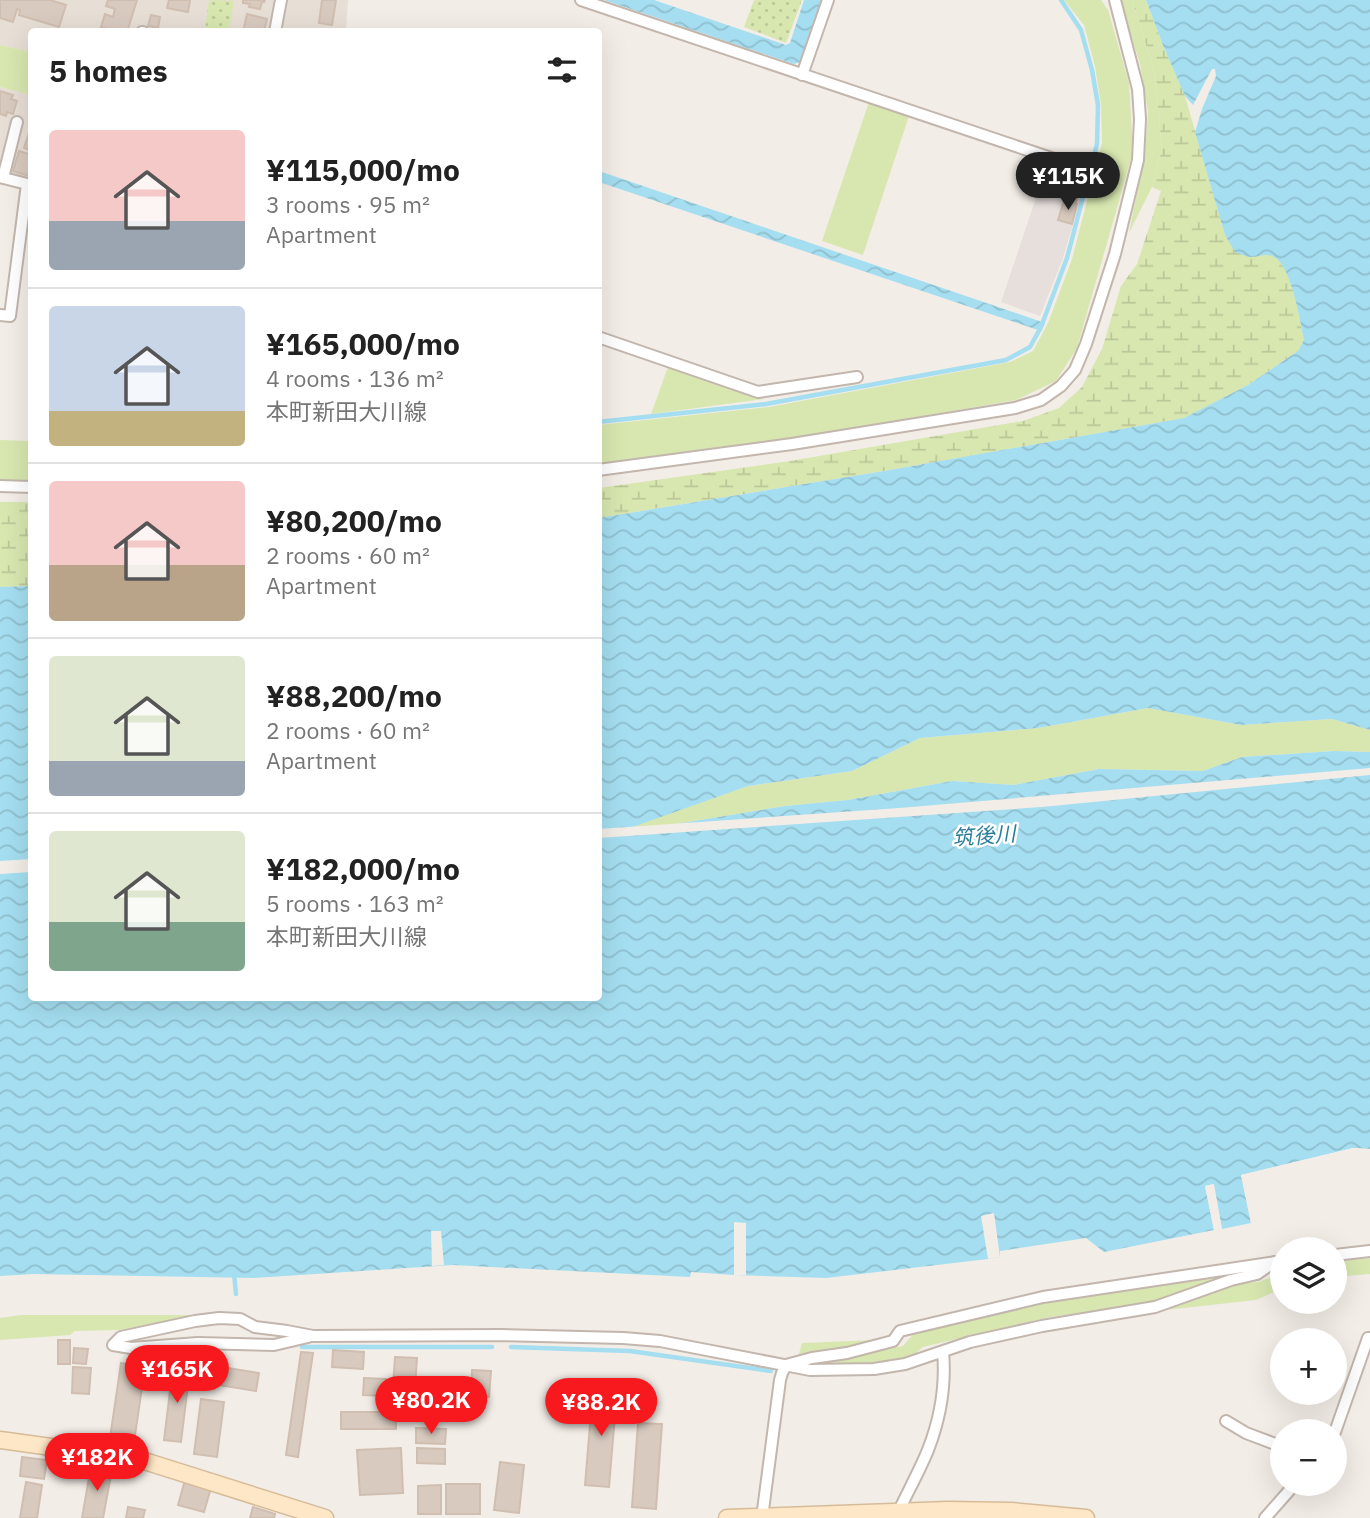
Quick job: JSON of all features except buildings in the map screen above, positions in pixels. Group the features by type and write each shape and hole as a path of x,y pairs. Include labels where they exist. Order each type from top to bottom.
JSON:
{"main road":[{"path":"0,1440 138,1459 325,1518"},
{"path":"727,1518 897,1515 948,1510 1011,1511 1086,1518"}],"street":[{"path":"276,28 281,0"},
{"path":"581,0 1084,169"},
{"path":"802,75 828,0"},
{"path":"602,469 792,444 1015,408 1041,400 1061,386 1074,370 1086,344 1115,254 1138,160 1138,89 1115,0"},
{"path":"17,122 1,178 28,185"},
{"path":"0,315 10,316 28,192"},
{"path":"602,338 758,392 857,377"},
{"path":"0,486 28,487"},
{"path":"1347,1254 1370,1251"},
{"path":"763,1517 780,1380 786,1365 893,1341 900,1331 1044,1297 1270,1262"},
{"path":"313,1336 274,1345 198,1343 131,1348 113,1345 121,1337 219,1318 240,1319 255,1327 313,1336 501,1335 624,1338 660,1341 810,1370 874,1369 905,1364 970,1342 1042,1326 1155,1307 1231,1280 1257,1274 1270,1266"},
{"path":"1340,1419 1370,1338"},
{"path":"897,1515 928,1452 940,1413 943,1352"},
{"path":"1226,1421 1246,1433 1270,1442"},
{"path":"1265,1518 1284,1496"}],"shaded area":[{"path":"0,0 348,0 346,28 28,28 28,51 0,45"},
{"path":"0,87 28,94 28,180 0,173"},
{"path":"1048,162 1087,176 1063,258 1040,316 1001,302"}],"green space":[{"path":"209,0 234,1 230,28 205,28"},
{"path":"754,0 802,0 786,43 744,27"},
{"path":"1064,0 1101,0 1108,10 1129,83 1133,152 1077,348 1056,381 1016,400 787,440 602,464 602,425 769,407 1010,362 1033,351 1048,323 1072,259 1102,143 1101,105 1095,66 1084,25"},
{"path":"1120,0 1132,0 1154,70 1162,149 1152,187 1129,233 1145,153 1148,112 1140,64"},
{"path":"1132,0 1146,0 1185,96 1225,235 1249,257 1273,255 1287,272 1304,340 1298,351 1248,385 1185,418 602,518 602,488 790,461 1023,421 1059,408 1082,387 1102,349 1121,286 1137,264 1161,191 1152,187 1162,149 1154,70"},
{"path":"0,45 28,51 28,94 0,87"},
{"path":"869,102 909,116 863,255 822,241"},
{"path":"668,367 764,399 651,414"},
{"path":"0,440 28,441 28,481 0,480"},
{"path":"0,502 28,502 28,586 0,587"},
{"path":"1148,708 1241,725 1332,719 1370,730 1370,752 1334,751 1242,757 1203,771 1099,769 1014,785 952,781 848,800 785,806 604,836 748,786 852,771 920,738 1038,728"},
{"path":"1370,1258 1370,1274 1347,1276 1347,1261"},
{"path":"1227,1275 1144,1304 1050,1317 923,1347 909,1359 859,1365 810,1364 903,1346 916,1331 1042,1300"},
{"path":"1270,1278 1270,1294 1256,1300 1166,1310 1229,1284 1258,1282"},
{"path":"21,1315 199,1315 120,1330 75,1331 70,1335 0,1340 0,1318"},
{"path":"876,1340 798,1357 802,1343"}],"water":[{"path":"604,0 654,0 786,45 790,43 804,0 821,0 800,62 794,64"},
{"name":"筑後川","path":"1146,0 1370,0 1370,730 1332,719 1241,725 1148,708 1038,728 920,738 852,771 748,786 610,835 785,806 848,800 952,781 1014,785 1099,769 1203,771 1242,757 1334,751 1370,752 1370,1149 1353,1148 1241,1175 1251,1223 1222,1229 1213,1184 1205,1186 1214,1230 1104,1252 1086,1238 1000,1251 1000,1257 988,1259 826,1278 691,1272 690,1277 453,1265 254,1278 33,1274 0,1276 0,587 28,586 28,1001 602,1001 602,518 1184,418 1248,385 1298,351 1304,340 1294,293 1279,261 1272,256 1249,257 1235,252 1225,235 1195,132 1216,76 1215,69 1212,69 1193,105 1185,96"},
{"path":"602,172 1045,323 1041,331 602,183"}],"pier":[{"path":"1370,768 1370,775 1042,807 602,838 602,829 899,808"},
{"path":"28,859 28,872 0,874 0,861"},
{"path":"1353,1148 1370,1149 1370,1152 1353,1152 1245,1177 1254,1222 1251,1223 1241,1175"},
{"path":"1214,1184 1222,1229 1219,1229 1211,1188 1209,1189 1217,1230 1214,1230 1205,1186"},
{"path":"994,1213 1000,1257 988,1259 981,1216"},
{"path":"734,1222 746,1223 746,1275 734,1275"},
{"path":"431,1231 441,1231 444,1265 432,1266"}],"waterway":[{"path":"602,422 766,404 1006,360 1030,347 1041,327 1067,258 1097,144 1098,105 1092,70 1081,30 1061,0"},
{"path":"234,1273 236,1294"},
{"path":"302,1347 492,1347"},
{"path":"511,1347 630,1351 771,1371"}]}
